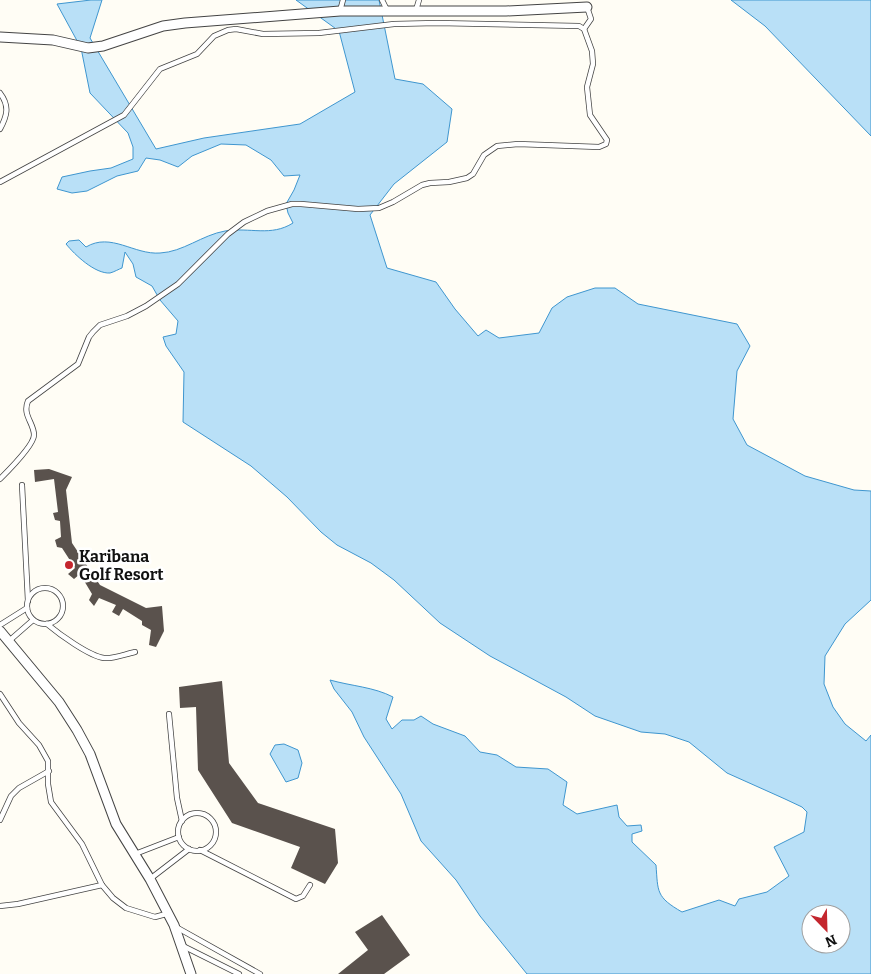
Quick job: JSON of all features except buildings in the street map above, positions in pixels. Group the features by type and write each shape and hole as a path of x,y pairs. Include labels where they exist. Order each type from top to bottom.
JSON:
{"street":[{"path":"0,37 53,40 88,48 103,46 174,24 340,11 506,11 587,8"},
{"path":"0,631 58,702 77,730 90,754 116,824 150,879 166,914 174,925 191,974"}],"lane":[{"path":"340,11 343,0"},
{"path":"382,0 387,10"},
{"path":"416,10 419,0"},
{"path":"584,29 591,20 587,8"},
{"path":"0,182 76,140 108,125 128,112 160,69 197,54 214,36 236,29 263,34 319,33 394,24 575,25 584,29 592,51 593,64 587,87 588,102 590,114 606,140 606,144 603,146 512,144 497,146 484,155 473,174 468,178 422,185 388,205 379,208 358,209 292,204 267,211 244,222 228,234 178,284 146,306 127,316 100,325 89,337 78,364 28,401 26,411 34,439 0,479"},
{"path":"0,94 5,100 7,107 7,114 0,129"},
{"path":"22,485 27,608 29,615 40,624 47,624 54,623 63,612 64,605 57,592 51,589 37,590 28,601"},
{"path":"0,626 27,608"},
{"path":"8,642 33,620"},
{"path":"47,624 60,635 98,656 111,658 135,652"},
{"path":"0,694 19,723 40,745 48,761 48,784 52,802 82,844 102,885 113,898 126,908 155,916 166,914"},
{"path":"169,714 177,798 182,821"},
{"path":"0,820 11,796 19,788 49,771"},
{"path":"200,850 214,840 215,828 213,822 204,814 198,813 192,814 182,821 179,826 179,837 189,849 200,850 296,899 303,896 310,885"},
{"path":"135,854 179,837"},
{"path":"150,879 189,849"},
{"path":"0,906 18,904 102,885"},
{"path":"174,925 260,974"},
{"path":"182,945 239,974"}],"water":[{"path":"102,0 90,38 156,149 204,138 300,124 355,92 339,31 296,0 379,0 395,79 423,84 452,109 447,142 394,184 370,215 387,268 436,282 455,309 478,336 486,330 499,338 539,333 552,308 567,297 595,288 615,288 638,304 737,324 750,346 737,371 733,419 747,445 805,476 854,490 871,491 871,600 845,624 825,656 824,684 833,707 845,724 866,741 871,735 871,974 527,974 480,916 456,880 421,841 401,794 364,737 352,712 334,689 330,680 370,689 393,697 386,719 392,729 402,720 414,720 421,716 433,724 465,736 480,752 497,755 516,767 548,769 567,782 563,805 577,814 617,805 619,817 627,826 641,825 642,831 632,834 632,842 656,865 658,888 663,898 682,912 719,900 735,906 739,899 767,892 789,876 774,847 804,832 807,812 802,807 727,773 689,742 665,734 641,732 595,716 566,697 490,656 440,623 394,580 371,563 337,545 321,532 287,497 251,466 183,422 184,372 166,346 163,337 176,334 178,321 160,300 152,286 136,277 133,264 125,252 122,268 110,273 92,267 66,244 69,241 79,240 86,247 104,242 150,253 160,253 177,250 208,236 225,231 277,230 293,223 286,204 300,175 284,176 271,160 246,145 221,144 192,156 178,167 160,160 146,158 138,171 117,176 87,191 72,193 57,189 62,177 111,168 133,159 133,147 128,133 90,93 81,48 57,4"},
{"path":"731,0 871,0 871,136 765,26"},
{"path":"284,744 298,750 302,763 298,778 286,782 270,754 275,745"}],"place":[{"name":"Karibana Golf Resort","path":"69,565"}]}
